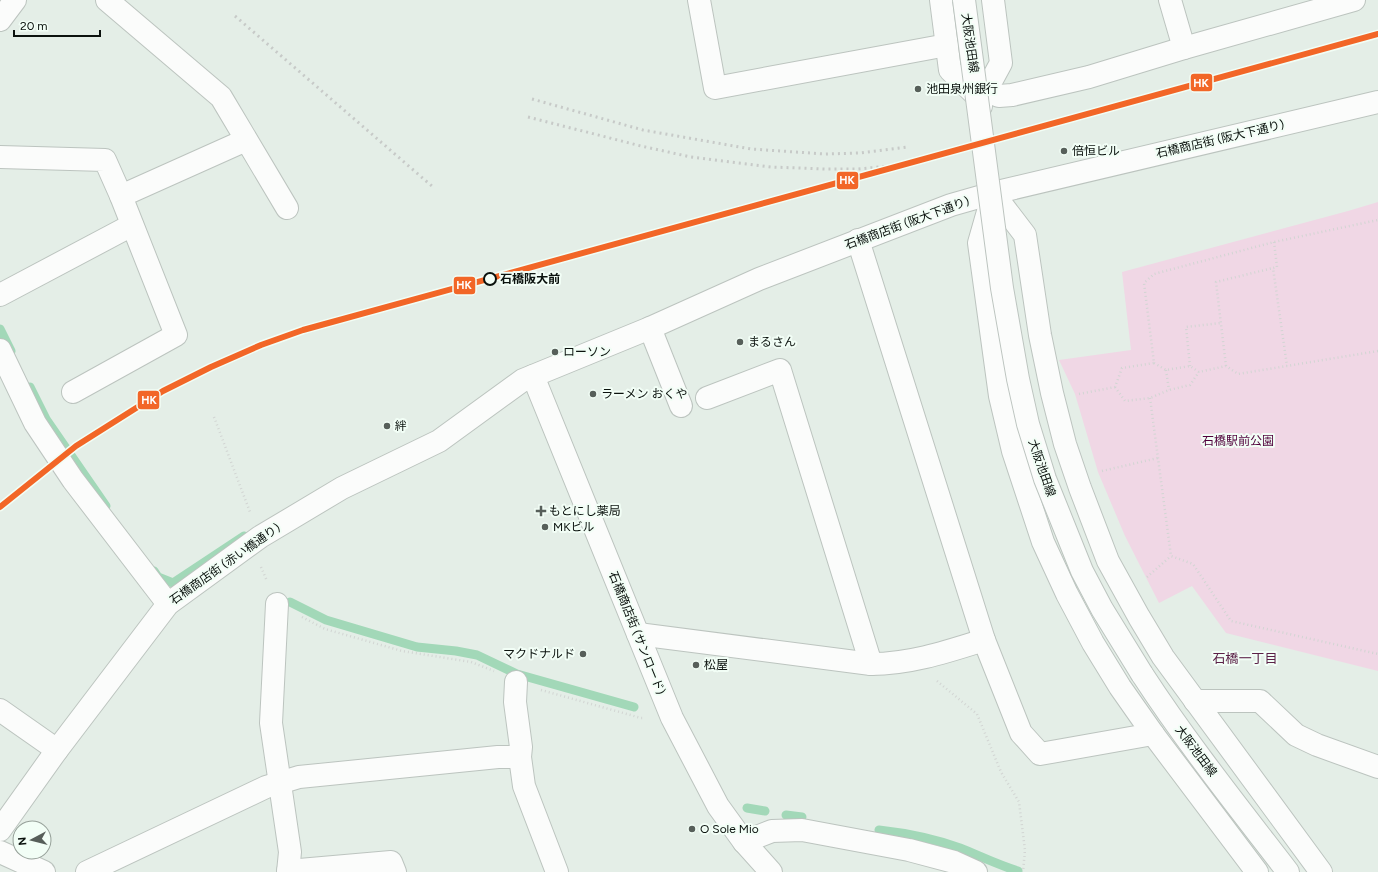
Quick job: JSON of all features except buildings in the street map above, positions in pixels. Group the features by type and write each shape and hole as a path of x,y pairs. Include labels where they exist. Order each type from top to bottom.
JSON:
{"street":[{"path":"0,20 15,0"},
{"path":"107,0 221,97 287,208"},
{"path":"699,0 715,88 947,45"},
{"path":"941,0 950,70 983,95 999,96 1012,95 1089,77 1184,48 1350,1"},
{"name":"大阪池田線","path":"964,0 1002,288 1018,379 1028,424 1045,479 1082,571 1102,609 1142,674 1186,739 1288,872"},
{"path":"993,0 1001,63 983,95 993,193 979,243 1000,396 1013,451 1044,542 1067,594 1093,643 1120,687 1153,734 1257,872"},
{"path":"1170,0 1184,48"},
{"name":"石橋商店街 (阪大下通り)","path":"528,378 650,328 759,279 951,204 1378,102"},
{"path":"121,196 246,140"},
{"path":"0,157 105,160 121,196 176,335 73,392"},
{"path":"993,193 1025,235 1040,335 1056,409 1070,459 1108,561 1163,657 1321,872"},
{"path":"0,295 132,225"},
{"path":"858,240 984,640 1021,733 1040,754 1153,734"},
{"path":"983,269 1029,263"},
{"path":"650,328 681,406"},
{"path":"0,350 35,423 47,442 73,480 168,604"},
{"path":"707,398 780,370 871,664"},
{"name":"石橋商店街 (赤い橋通り)","path":"0,830 57,750 168,604 253,542 342,488 439,441 528,378"},
{"name":"石橋商店街 (サンロード)","path":"528,378 638,634 672,718 718,806 744,842 771,872"},
{"path":"1007,424 1056,409"},
{"path":"277,604 271,723 290,852 288,871 391,862 396,872"},
{"path":"1093,643 1139,617"},
{"path":"638,634 871,664 889,664 936,655 984,640"},
{"path":"516,682 515,702 524,786 557,872"},
{"path":"1195,701 1260,701 1296,735 1317,745 1378,767"},
{"path":"0,710 57,750"},
{"path":"88,872 266,787 280,782 299,777 498,757 520,758"},
{"path":"744,842 772,831 809,831 908,850 954,862 976,872"},
{"path":"0,852 44,872"}],"path":[{"path":"1154,363 1144,283 1154,274 1274,242 1378,220"},
{"path":"1226,366 1216,282 1277,267 1274,242"},
{"path":"1273,268 1287,366"},
{"path":"1190,366 1186,327 1221,323"},
{"path":"1115,387 1125,401 1150,398 1169,390 1190,385 1199,372 1226,366 1238,374 1378,351"},
{"path":"1115,387 1122,368 1154,363 1166,370 1190,366 1199,372"},
{"path":"1166,370 1169,390"},
{"path":"1075,394 1115,387"},
{"path":"1150,398 1171,556"},
{"path":"214,417 261,568 277,604 325,629 402,651 471,662 488,668 516,682 641,718 646,717"},
{"path":"1098,472 1158,458"},
{"path":"1142,580 1171,556"},
{"path":"1171,556 1193,564 1231,620 1378,654"},
{"path":"912,660 977,714 1001,772 1019,802 1026,850 1023,872"}],"green space":[{"name":"石橋駅前公園","path":"1378,202 1378,671 1226,633 1192,586 1159,603 1125,536 1098,472 1075,394 1059,360 1131,350 1122,272"}],"waterway":[{"path":"0,329 11,351"},
{"path":"30,387 46,419 106,506"},
{"path":"154,571 158,577 173,583 244,536"},
{"path":"290,602 326,620 417,647 477,655 517,674 634,707"},
{"path":"747,808 765,811"},
{"path":"786,815 802,817"},
{"path":"879,830 931,839 960,848 1018,871"}],"railway":[{"path":"235,16 433,187"},
{"path":"532,99 643,130 751,149 825,154 860,153 908,147"},
{"path":"528,117 641,146 691,157 771,167 858,169 901,165"}],"transit line":[{"name":"HK","path":"0,507 76,446 163,391 211,367 261,345 303,330 1378,34"}],"place":[{"name":"池田泉州銀行","path":"918,89"},
{"name":"倍恒ビル","path":"1064,151"},
{"name":"石橋阪大前","path":"490,279"},
{"name":"まるさん","path":"740,342"},
{"name":"ローソン","path":"555,352"},
{"name":"ラーメン おくや","path":"593,394"},
{"name":"絆","path":"387,426"},
{"name":"もとにし薬局","path":"541,511"},
{"name":"MKビル","path":"545,527"},
{"name":"マクドナルド","path":"583,654"},
{"name":"松屋","path":"696,665"},
{"name":"O Sole Mio","path":"692,829"}],"district":[{"name":"石橋一丁目","path":"1245,658"}]}
